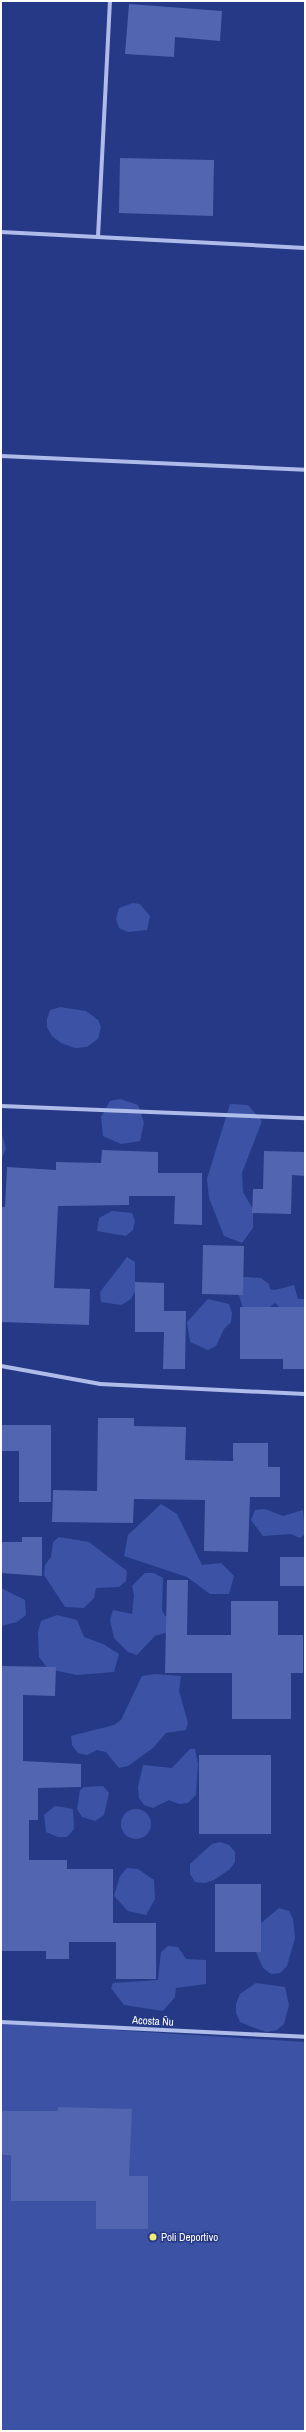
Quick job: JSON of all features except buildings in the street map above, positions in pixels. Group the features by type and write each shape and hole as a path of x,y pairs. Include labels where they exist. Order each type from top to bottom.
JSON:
{"street":[{"path":"98,237 110,1"},
{"path":"1,232 305,248"},
{"path":"1,456 305,470"},
{"path":"1,1106 305,1118"},
{"path":"1,1366 100,1384 305,1394"},
{"name":"Acosta Ñu","path":"1,2022 305,2037"}],"shaded area":[{"path":"133,903 140,904 150,916 147,930 128,932 119,928 116,919 119,908"},
{"path":"60,1007 86,1011 98,1020 101,1027 98,1039 87,1047 75,1048 61,1043 52,1036 47,1027 47,1019 50,1010"},
{"path":"120,1099 138,1105 144,1123 140,1141 121,1144 103,1136 101,1117 110,1101"},
{"path":"230,1104 248,1105 262,1121 242,1173 243,1192 253,1209 253,1228 242,1243 224,1236 209,1198 207,1179"},
{"path":"1,1130 6,1149 1,1160"},
{"path":"112,1211 132,1213 135,1221 133,1230 126,1236 97,1231 99,1218"},
{"path":"127,1257 135,1262 135,1292 130,1300 121,1305 101,1302 100,1292"},
{"path":"240,1278 261,1278 269,1284 270,1289 275,1290 294,1285 298,1299 305,1299 305,1331 275,1303 267,1309 243,1308 238,1292"},
{"path":"208,1299 229,1304 232,1313 231,1322 224,1329 216,1346 208,1350 190,1342 187,1322"},
{"path":"161,1504 177,1514 202,1565 221,1563 234,1576 229,1594 210,1594 187,1577 124,1556 128,1535"},
{"path":"265,1509 283,1516 303,1510 305,1534 300,1538 291,1534 263,1536 251,1520 255,1510"},
{"path":"59,1537 89,1542 127,1571 126,1581 119,1587 96,1588 94,1598 84,1608 65,1607 44,1575 45,1565 51,1557 53,1542"},
{"path":"145,1573 154,1573 163,1578 162,1610 165,1616 179,1619 168,1632 155,1636 137,1655 128,1652 114,1638 110,1620 113,1610 132,1614 134,1595 132,1586"},
{"path":"1,1588 25,1600 26,1615 17,1622 1,1626"},
{"path":"57,1615 77,1620 84,1637 103,1644 119,1654 114,1672 77,1675 48,1669 39,1657 38,1632 41,1621"},
{"path":"155,1674 181,1676 179,1691 188,1723 186,1730 166,1733 153,1748 128,1766 119,1768 106,1752 97,1750 87,1755 78,1753 72,1745 71,1736 114,1725 121,1720 142,1676"},
{"path":"190,1749 195,1749 198,1764 196,1795 188,1803 179,1804 169,1800 153,1808 144,1805 139,1798 138,1787 143,1765 172,1768"},
{"path":"103,1786 109,1793 104,1815 95,1821 82,1817 77,1809 80,1790 84,1787"},
{"path":"55,1806 73,1809 74,1829 67,1837 58,1837 46,1832 44,1815"},
{"path":"136,1809 147,1813 151,1824 147,1835 136,1839 125,1835 121,1824 125,1813"},
{"path":"220,1842 229,1845 235,1852 235,1862 230,1869 214,1880 205,1883 195,1882 190,1874 190,1864 212,1844"},
{"path":"127,1868 138,1869 154,1880 155,1899 146,1915 128,1911 114,1896 120,1876"},
{"path":"279,1908 289,1911 293,1919 295,1938 287,1966 280,1973 271,1974 263,1968 255,1950 260,1924"},
{"path":"168,1946 178,1947 186,1959 206,1960 206,1984 176,1988 175,1997 163,2011 124,2005 111,1988 113,1983 158,1980 161,1952"},
{"path":"256,1983 285,1987 289,2005 284,2024 277,2030 267,2032 240,2022 236,2013 236,2004 240,1994"},
{"name":"Poli Deportivo","path":"1,2023 305,2042 305,2431 1,2431"}],"place":[{"name":"Poli Deportivo","path":"153,2237"}]}
